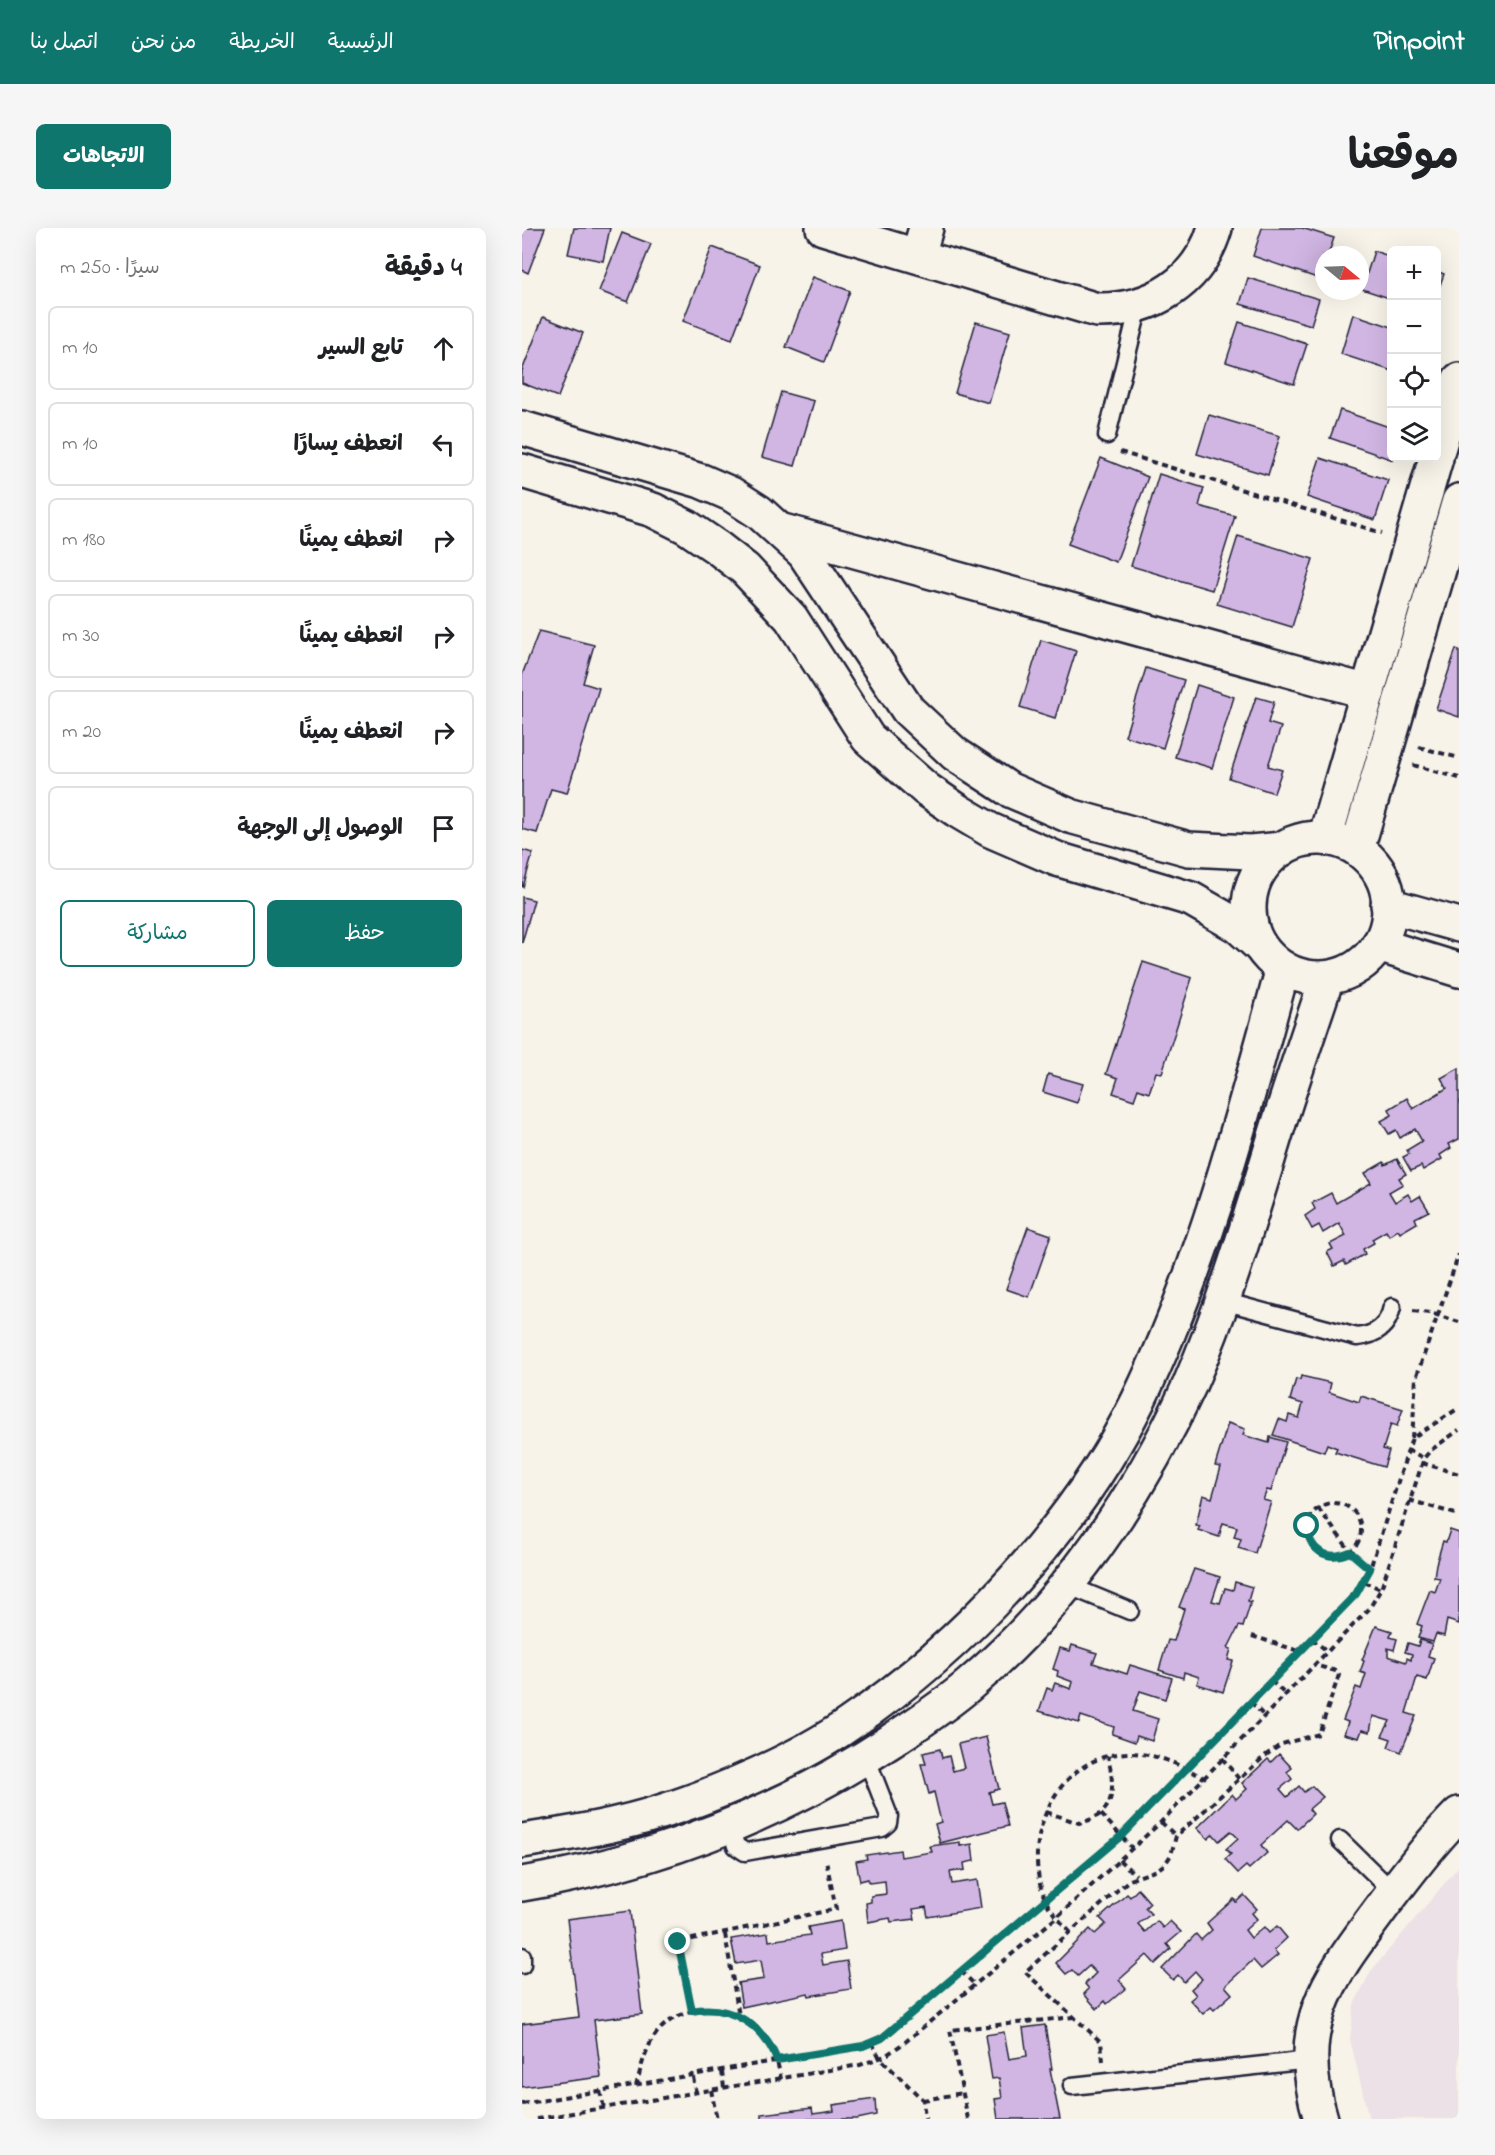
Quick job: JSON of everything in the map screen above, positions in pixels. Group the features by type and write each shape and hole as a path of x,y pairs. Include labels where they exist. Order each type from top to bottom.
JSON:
{"street":[{"path":"823,228 922,242 1097,310 1118,311 1158,298 1191,273 1203,257 1215,228"},
{"path":"1441,440 1459,380"},
{"path":"522,428 701,481 731,494 783,531 823,578 908,710 955,754 1020,795 1060,812 1160,842 1219,852 1281,849 1310,838 1325,838 1357,849 1380,873 1388,905 1388,919 1378,945 1365,961 1347,972 1327,978 1304,977 1283,968 1238,926 1191,899 1057,859 998,834 926,789 868,738 791,618 761,585 718,548 687,527 653,510 522,471"},
{"path":"1325,838 1435,462"},
{"path":"1357,849 1459,501"},
{"path":"783,531 1368,693"},
{"path":"1259,945 1249,916 1253,885 1265,865 1281,849"},
{"path":"1388,905 1459,926"},
{"path":"1378,945 1459,970"},
{"path":"522,1841 622,1823 669,1808 715,1791 805,1749 848,1725 904,1682 987,1607 1028,1563 1087,1487 1113,1446 1157,1360 1200,1247 1283,968"},
{"path":"522,1884 587,1873 646,1857 730,1826 813,1787 866,1757 969,1685 1020,1638 1067,1585 1121,1509 1151,1460 1188,1387 1223,1300 1327,978"},
{"path":"1321,2119 1310,2060 1318,2009 1330,1979 1422,1855 1459,1814"}],"lane":[{"path":"1107,435 1139,306"},
{"path":"1223,1300 1357,1337 1374,1334 1381,1329 1391,1311"},
{"path":"1067,1585 1130,1611"},
{"path":"730,1826 735,1846 745,1852 882,1827 888,1823 889,1816 866,1757"},
{"path":"1340,1840 1394,1893"},
{"path":"522,1956 522,1965"},
{"path":"1072,2086 1310,2060"}],"path":[{"path":"1107,435 1114,449 1120,452 1412,542"},
{"path":"1387,747 1459,758"},
{"path":"1387,747 1459,778"},
{"path":"522,2104 693,2077 872,2043 1121,1836 1312,1639 1364,1582 1412,1438 1416,1378 1459,1254"},
{"path":"1391,1311 1418,1311 1459,1322"},
{"path":"1412,1438 1459,1408"},
{"path":"537,2119 860,2065 880,2058 904,2043 1057,1917 1161,1822 1369,1609 1381,1589 1423,1461 1431,1450 1459,1431"},
{"path":"1407,1450 1423,1461 1459,1473"},
{"path":"1409,1500 1459,1515"},
{"path":"1338,1503 1356,1513 1361,1533 1350,1552 1330,1557 1312,1546 1307,1526 1318,1508 1338,1503"},
{"path":"1318,1508 1350,1552 1370,1569"},
{"path":"1364,1582 1381,1589"},
{"path":"1252,1636 1299,1651"},
{"path":"1312,1639 1327,1651"},
{"path":"1105,2082 1101,2042 1025,1972 1136,1875 1157,1870 1165,1864 1171,1855 1176,1836 1282,1744 1319,1734 1339,1675 1336,1671 1314,1665"},
{"path":"1271,1681 1285,1694"},
{"path":"1251,1702 1264,1716"},
{"path":"1070,1932 1045,1900 1039,1878 1036,1852 1038,1834 1046,1812 1056,1794 1074,1773 1088,1763 1108,1756 1129,1753 1169,1760 1204,1778"},
{"path":"1046,1812 1079,1823 1101,1814 1112,1795 1113,1784 1108,1756"},
{"path":"1222,1758 1239,1779"},
{"path":"1101,1814 1132,1848"},
{"path":"1161,1822 1176,1836"},
{"path":"692,2011 678,1942 836,1909 822,1839"},
{"path":"1119,1860 1136,1875"},
{"path":"725,1934 739,2016"},
{"path":"961,1971 975,1985"},
{"path":"636,2086 647,2048 656,2034 669,2021 692,2011 718,2010 739,2016 757,2028 766,2037 777,2060 781,2079"},
{"path":"968,2119 950,2030 1075,2017"},
{"path":"872,2043 880,2058 923,2100 926,2119"},
{"path":"722,2071 724,2088"},
{"path":"693,2077 696,2092"},
{"path":"711,2090 717,2119"},
{"path":"600,2091 604,2108"},
{"path":"923,2100 963,2093"}],"shaded area":[{"path":"1459,1866 1459,2119 1369,2119 1350,2039 1354,2004 1371,1971"}],"building":[{"path":"522,228 545,228 528,273 522,270"},
{"path":"574,228 610,228 603,261 568,254"},
{"path":"1262,228 1302,228 1334,238 1331,246 1315,246 1315,277 1253,256"},
{"path":"622,233 651,244 628,302 599,291"},
{"path":"712,247 760,265 732,339 683,321"},
{"path":"1374,251 1387,255 1387,297 1369,291 1369,267"},
{"path":"813,277 850,291 824,362 786,347"},
{"path":"1248,278 1319,300 1311,325 1240,304"},
{"path":"1353,314 1387,325 1387,369 1341,354"},
{"path":"543,317 583,333 558,397 522,383 522,371"},
{"path":"976,322 1010,332 989,403 955,393"},
{"path":"1239,322 1307,344 1294,384 1226,362"},
{"path":"781,392 814,401 795,466 762,457"},
{"path":"1340,410 1387,426 1387,458 1330,438"},
{"path":"1209,415 1280,436 1268,475 1197,454"},
{"path":"1101,458 1148,477 1116,562 1068,544"},
{"path":"1320,458 1388,480 1375,520 1307,497"},
{"path":"1159,474 1204,488 1199,506 1235,516 1212,590 1131,566"},
{"path":"1238,536 1313,559 1292,627 1217,604"},
{"path":"539,631 594,645 583,683 599,688 567,793 551,789 537,833 522,829 522,675"},
{"path":"1041,640 1076,651 1055,718 1020,707"},
{"path":"1456,649 1459,650 1459,717 1436,709"},
{"path":"1146,668 1184,680 1163,748 1125,736"},
{"path":"1197,685 1234,697 1212,768 1175,757"},
{"path":"1256,697 1274,702 1268,723 1281,727 1268,766 1282,770 1274,793 1229,778"},
{"path":"522,850 533,853 523,887 522,886"},
{"path":"522,897 534,900 522,943"},
{"path":"1143,962 1192,978 1162,1073 1156,1072 1149,1093 1138,1089 1134,1100 1113,1093 1118,1078 1106,1074"},
{"path":"1459,1068 1459,1139 1449,1144 1451,1148 1440,1155 1442,1159 1423,1170 1421,1166 1411,1171 1403,1157 1409,1154 1407,1150 1422,1141 1415,1129 1400,1138 1396,1130 1389,1134 1381,1121 1392,1115 1389,1109 1407,1098 1413,1109 1447,1088 1441,1078"},
{"path":"1048,1074 1083,1084 1077,1103 1043,1092"},
{"path":"1397,1159 1406,1174 1399,1178 1403,1184 1389,1192 1395,1202 1408,1194 1412,1201 1420,1196 1429,1211 1415,1218 1417,1223 1400,1233 1398,1230 1389,1236 1386,1231 1372,1239 1374,1243 1363,1249 1365,1254 1346,1265 1344,1261 1334,1266 1327,1252 1333,1249 1330,1244 1346,1236 1339,1223 1323,1233 1319,1225 1312,1229 1305,1216 1315,1209 1312,1203 1331,1193 1336,1203 1371,1183 1365,1173 1384,1162 1385,1165"},
{"path":"1028,1227 1051,1235 1029,1297 1006,1289"},
{"path":"1301,1376 1331,1383 1329,1392 1359,1402 1361,1396 1403,1409 1397,1426 1391,1424 1383,1449 1389,1451 1384,1467 1335,1452 1337,1448 1327,1444 1324,1452 1273,1435 1279,1419 1287,1422 1289,1415 1299,1418 1303,1404 1290,1400 1296,1379 1300,1380"},
{"path":"1228,1423 1245,1429 1243,1435 1269,1443 1270,1437 1286,1442 1271,1491 1267,1490 1263,1500 1271,1502 1255,1553 1238,1548 1241,1539 1234,1537 1237,1527 1223,1523 1219,1537 1198,1530 1200,1526 1196,1525 1203,1495 1212,1498 1221,1467 1215,1466"},
{"path":"1450,1530 1459,1533 1459,1624 1447,1620 1444,1636 1436,1634 1433,1642 1418,1638 1422,1626 1417,1624 1430,1590 1435,1592 1440,1578 1434,1577 1436,1564 1443,1541 1446,1542"},
{"path":"1194,1569 1220,1577 1212,1601 1220,1603 1225,1588 1233,1590 1235,1582 1252,1587 1248,1601 1251,1602 1243,1627 1239,1626 1228,1648 1231,1649 1228,1660 1233,1661 1223,1692 1197,1684 1199,1677 1184,1672 1183,1678 1159,1670 1168,1640 1174,1641 1184,1609 1179,1607"},
{"path":"1376,1626 1392,1631 1390,1637 1397,1639 1394,1650 1388,1648 1388,1656 1406,1662 1407,1658 1411,1660 1412,1654 1405,1652 1408,1643 1418,1646 1420,1640 1432,1644 1428,1656 1434,1658 1427,1680 1417,1677 1406,1713 1416,1716 1401,1752 1388,1747 1391,1739 1382,1736 1390,1721 1373,1716 1370,1732 1362,1730 1359,1738 1344,1734 1348,1722 1343,1720 1356,1687 1361,1689 1366,1674 1360,1672 1364,1661 1362,1660"},
{"path":"1072,1645 1097,1653 1093,1663 1127,1674 1130,1665 1172,1678 1165,1699 1140,1691 1133,1711 1158,1719 1152,1741 1137,1736 1135,1742 1112,1734 1114,1727 1081,1716 1079,1723 1039,1711 1047,1688 1052,1690 1055,1683 1071,1689 1073,1682 1057,1676 1058,1671 1053,1669 1060,1648 1070,1651"},
{"path":"986,1737 999,1789 989,1792 992,1804 1002,1802 1008,1826 940,1843 935,1824 941,1822 934,1792 929,1794 921,1764 926,1764 923,1753 940,1749 942,1758 949,1756 953,1771 964,1768 958,1744"},
{"path":"1279,1754 1292,1768 1287,1772 1292,1779 1280,1789 1287,1797 1299,1786 1304,1792 1312,1786 1323,1797 1309,1809 1313,1814 1297,1829 1288,1820 1261,1845 1267,1853 1249,1869 1246,1866 1238,1873 1225,1859 1231,1854 1226,1849 1238,1838 1231,1831 1219,1841 1213,1834 1208,1839 1197,1828 1232,1794 1236,1799 1247,1789 1242,1783 1268,1759 1271,1762"},
{"path":"960,1842 960,1846 972,1844 974,1861 964,1863 965,1870 950,1872 952,1884 977,1880 981,1908 928,1917 926,1907 913,1909 915,1919 891,1922 890,1918 868,1922 866,1903 871,1902 871,1896 886,1894 885,1881 869,1883 868,1879 860,1881 856,1861 867,1859 866,1855 900,1850 901,1857 932,1852 930,1846"},
{"path":"1138,1889 1150,1903 1145,1908 1151,1914 1138,1924 1145,1932 1157,1921 1163,1928 1170,1921 1181,1932 1167,1944 1171,1949 1155,1964 1147,1955 1119,1980 1126,1988 1107,2004 1105,2001 1097,2009 1084,1994 1089,1989 1085,1984 1096,1973 1089,1966 1078,1976 1072,1970 1066,1974 1056,1963 1090,1929 1095,1934 1106,1924 1100,1918 1127,1894 1130,1897"},
{"path":"1244,1895 1257,1909 1252,1913 1257,1919 1245,1930 1251,1938 1264,1927 1269,1933 1277,1926 1287,1938 1274,1950 1278,1955 1261,1969 1253,1960 1225,1986 1232,1994 1214,2010 1211,2007 1203,2014 1190,2000 1196,1995 1191,1989 1202,1979 1195,1971 1184,1982 1178,1975 1173,1980 1162,1969 1196,1934 1201,1940 1212,1930 1207,1923 1234,1899 1236,1902"},
{"path":"630,1911 642,2014 594,2020 601,2077 522,2087 522,2024 579,2017 567,1919"},
{"path":"841,1921 845,1950 821,1954 823,1965 847,1961 851,1989 809,1996 808,1993 742,2007 738,1983 764,1979 761,1960 736,1964 731,1939 768,1933 769,1941 810,1935 808,1927"},
{"path":"1045,2025 1052,2069 1050,2069 1060,2119 998,2119 995,2099 1002,2098 999,2078 992,2079 985,2035 1004,2032 1009,2059 1027,2056 1023,2028"},
{"path":"875,2099 876,2115 857,2119 762,2119 762,2114 812,2108 813,2114 834,2111 833,2105"}],"route":[{"path":"678,1942 692,2011 718,2010 739,2016 766,2037 777,2060 863,2046 882,2038 1121,1836 1356,1594 1370,1569 1350,1552 1330,1557 1320,1553 1312,1546 1307,1526"}]}
